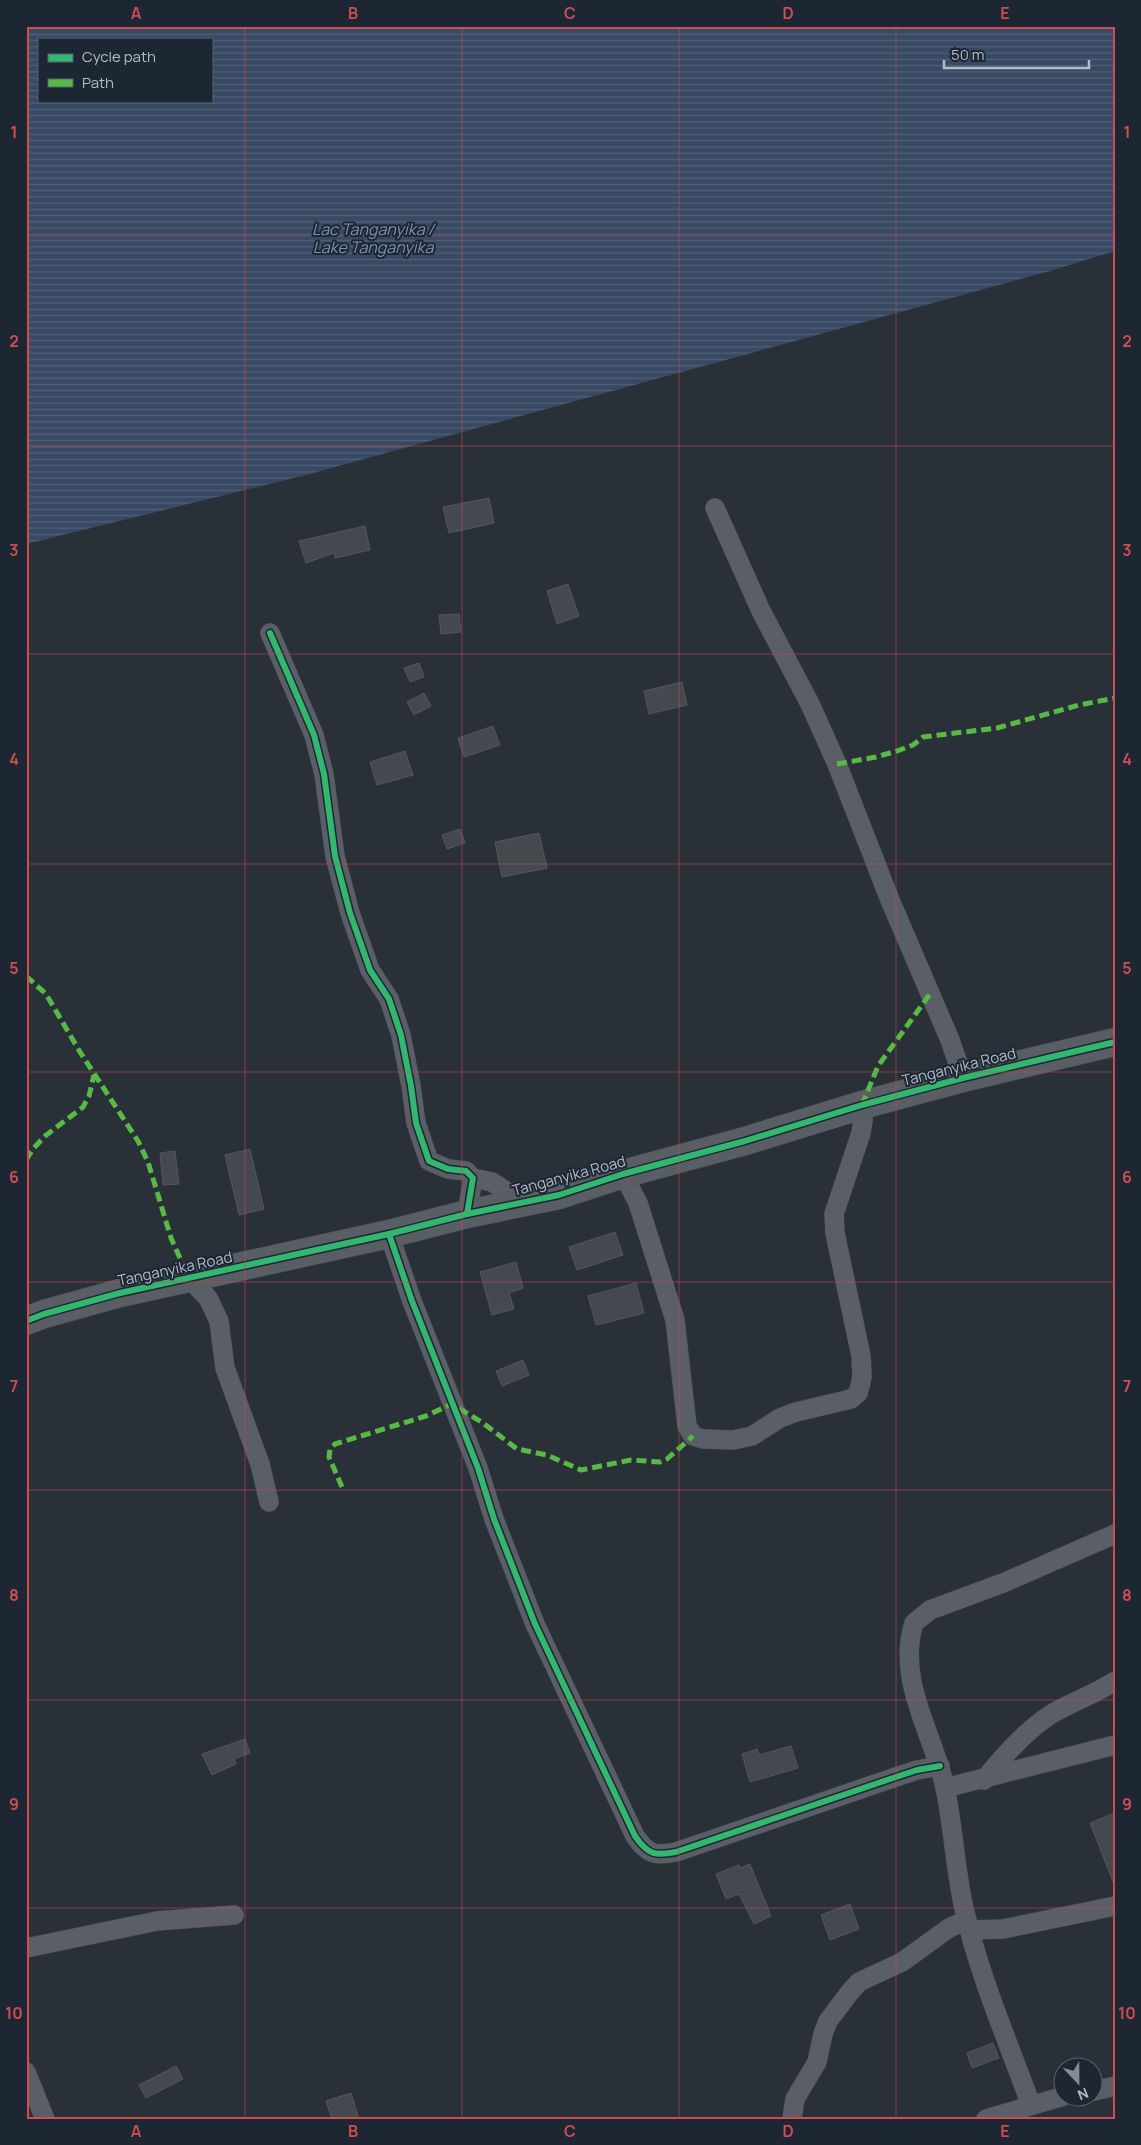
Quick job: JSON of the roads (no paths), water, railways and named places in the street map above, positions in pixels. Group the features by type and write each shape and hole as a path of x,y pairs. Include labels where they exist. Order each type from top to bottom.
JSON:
{"street":[{"path":"715,508 761,611 810,704 837,764 890,900 950,1040 964,1078"},
{"path":"270,633 314,735 324,774 335,856 350,913 370,970 389,999 401,1035 412,1086 416,1123 429,1161 448,1169 466,1171 473,1178 492,1182 523,1202"},
{"name":"Tanganyika Road","path":"26,1321 44,1314 111,1296 389,1234 467,1214 559,1195 623,1174 745,1141 862,1105 964,1078 1115,1042"},
{"path":"623,1174 638,1203 675,1320 687,1426 693,1436 703,1439 733,1440 752,1436 780,1418 850,1399 858,1393 862,1377 861,1356 835,1233 834,1214 861,1133 863,1120 862,1105"},
{"path":"467,1214 473,1178"},
{"path":"389,1234 412,1301 478,1468 494,1519 535,1624 635,1836 645,1849 652,1854 676,1852 892,1778 917,1770 940,1766"},
{"path":"189,1278 208,1298 219,1321 225,1368 260,1464 270,1502"},
{"path":"1031,2105 969,1925 945,1788 940,1766 913,1688 910,1674 909,1645 914,1623 930,1610 1003,1583 1115,1534"},
{"path":"984,1780 1007,1752 1035,1726 1115,1681"},
{"path":"945,1788 984,1780 1115,1745"},
{"path":"792,2119 795,2099 817,2062 828,2021 859,1982 902,1962 949,1928 969,1925 1003,1929 1115,1906"},
{"path":"26,1948 157,1921 200,1916 234,1915"},
{"path":"26,2072 46,2119"},
{"path":"986,2119 1054,2099"}],"water":[{"name":"Lac Tanganyika / Lake Tanganyika","path":"26,26 1115,26 1115,251 1050,271 306,475 26,544"}]}
